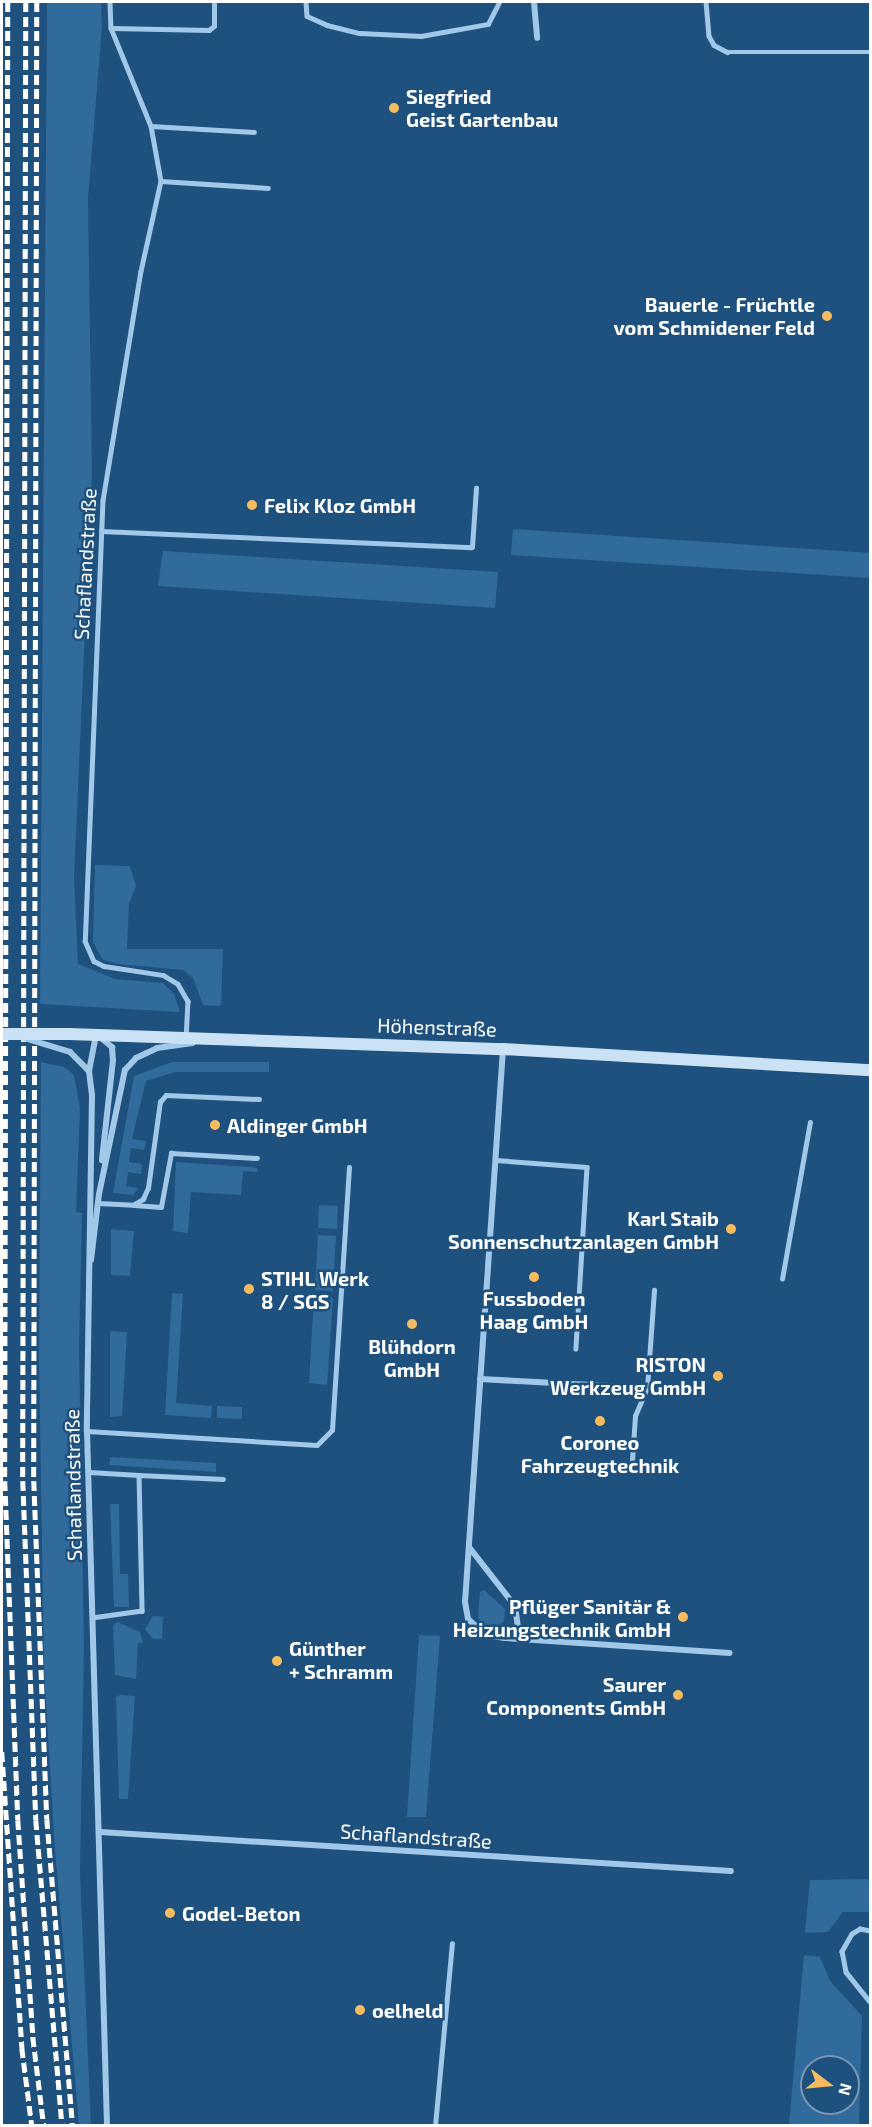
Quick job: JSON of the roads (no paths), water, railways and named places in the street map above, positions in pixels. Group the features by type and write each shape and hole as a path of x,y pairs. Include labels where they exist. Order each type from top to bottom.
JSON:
{"main road":[{"name":"Höhenstraße","path":"5,1034 237,1037 503,1049 870,1070"}],"street":[{"path":"534,2 537,38"},
{"path":"5,1034 70,1052 89,1071"},
{"name":"Schaflandstraße","path":"89,1281 113,1060 112,1047 96,1034 89,1071 87,1431 100,1832 106,2126"},
{"name":"Schaflandstraße","path":"99,1194 116,1104 125,1070 136,1058 157,1048 237,1037"},
{"path":"503,1049 465,1602 468,1619 486,1635 520,1640 729,1653"},
{"path":"480,1379 647,1388"},
{"path":"470,1547 512,1599 520,1640"},
{"name":"Schaflandstraße","path":"100,1832 731,1871"}],"lane":[{"path":"110,2 111,28 209,30 214,26 214,2"},
{"path":"306,2 307,16 327,25 360,33 421,36 488,24 500,2"},
{"path":"706,2 709,36 714,45 727,52 870,52"},
{"name":"Schaflandstraße","path":"111,28 151,126 161,181 126,356 102,501 85,941 94,961 104,966 163,975 178,984 188,1001 186,1035"},
{"path":"151,126 254,132"},
{"path":"161,181 268,188"},
{"path":"101,531 472,547 476,488"},
{"path":"132,1205 143,1199 148,1188 160,1102 166,1095 259,1099"},
{"path":"782,1279 810,1122"},
{"path":"98,1203 161,1207 171,1153 257,1158"},
{"path":"495,1160 586,1167 576,1349"},
{"path":"87,1431 317,1445 332,1431 349,1168"},
{"path":"632,1460 635,1416 647,1388 654,1290"},
{"path":"89,1472 223,1479"},
{"path":"92,1618 142,1611 139,1475"},
{"path":"870,1931 852,1934 842,1952 846,1972 870,2002"},
{"path":"435,2126 452,1944"}],"railway":[{"path":"8,2 5,1481 18,1820 33,2037 44,2126"},
{"path":"26,2 23,1481 36,1820 62,2126"},
{"path":"37,2 34,1481 47,1819 73,2126"},
{"path":"2,1752 22,2048 32,2126"}],"place":[{"name":"Siegfried Geist Gartenbau","path":"394,108"},
{"name":"Bauerle - Früchtle vom Schmidener Feld","path":"827,316"},
{"name":"Felix Kloz GmbH","path":"252,505"},
{"name":"Aldinger GmbH","path":"215,1125"},
{"name":"Karl Staib Sonnenschutzanlagen GmbH","path":"731,1229"},
{"name":"Fussboden Haag GmbH","path":"534,1277"},
{"name":"STIHL Werk 8 / SGS","path":"249,1289"},
{"name":"Blühdorn GmbH","path":"412,1324"},
{"name":"RISTON Werkzeug GmbH","path":"718,1376"},
{"name":"Coroneo Fahrzeugtechnik","path":"600,1421"},
{"name":"Pflüger Sanitär & Heizungstechnik GmbH","path":"683,1617"},
{"name":"Günther + Schramm","path":"277,1661"},
{"name":"Saurer Components GmbH","path":"678,1695"},
{"name":"Godel-Beton","path":"170,1913"},
{"name":"oelheld","path":"360,2010"}]}
